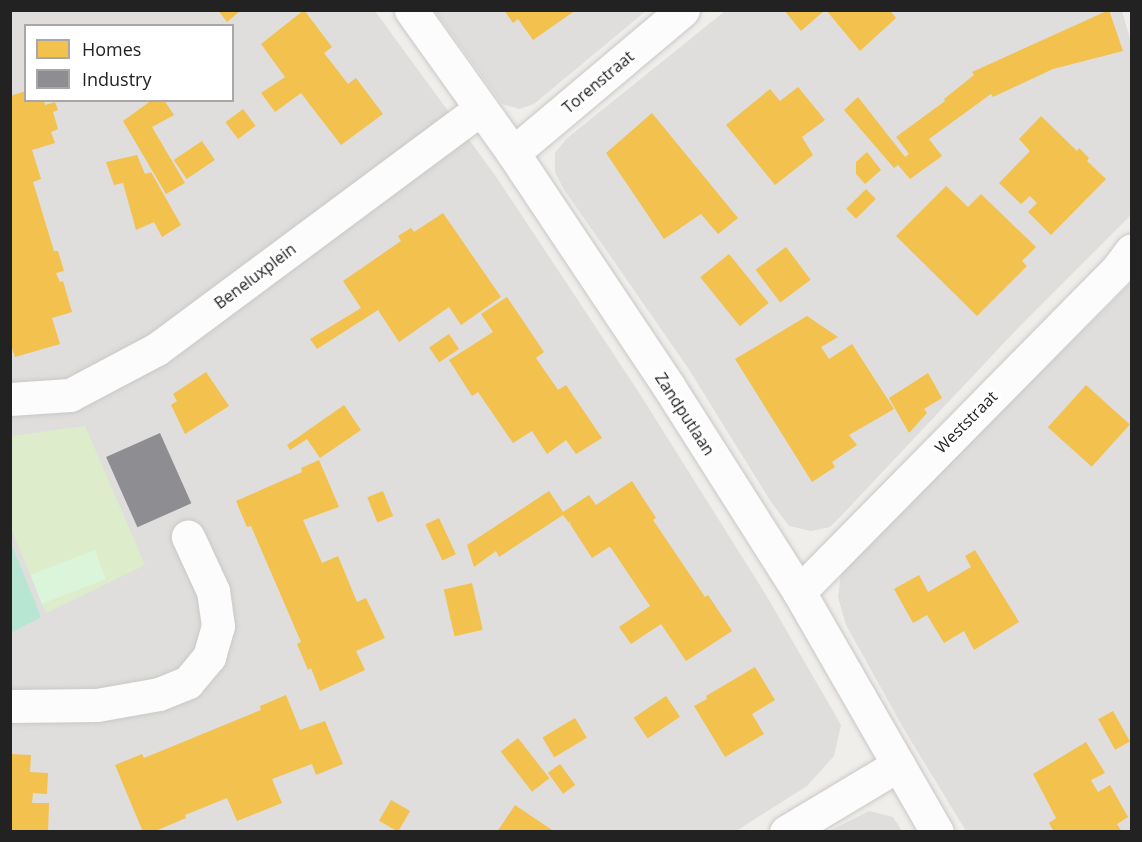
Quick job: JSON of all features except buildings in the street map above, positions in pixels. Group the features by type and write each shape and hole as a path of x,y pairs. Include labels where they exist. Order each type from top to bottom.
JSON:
{"street":[{"name":"Zandputlaan","path":"411,10 513,153 669,387 799,592 937,831"},
{"name":"Torenstraat","path":"513,153 683,10"},
{"name":"Beneluxplein","path":"10,399 70,395 158,349 480,109"},
{"name":"Weststraat","path":"799,592 1119,267 1131,250"},
{"path":"10,706 97,705 159,694 188,682 209,657 218,626 213,591 188,537"},
{"path":"786,831 898,765"}],"shaded area":[{"path":"10,11 375,11 497,178 638,391 766,595 841,725 834,756 807,786 736,831 11,831"},
{"path":"435,11 646,11 534,104 519,109 502,104"},
{"path":"725,11 1122,11 1131,42 1132,210 1129,217 1020,326 830,527 811,531 789,526 771,502 688,368 563,188 555,172 555,153 566,139"},
{"path":"1131,283 1131,831 966,831 905,731 846,625 838,597 841,574 861,550"},
{"path":"869,811 893,817 902,831 829,831"}],"green space":[{"path":"85,426 145,565 46,613 11,528 10,436"},
{"path":"11,543 41,617 10,633"},
{"path":"95,550 106,579 42,604 31,575"}]}
